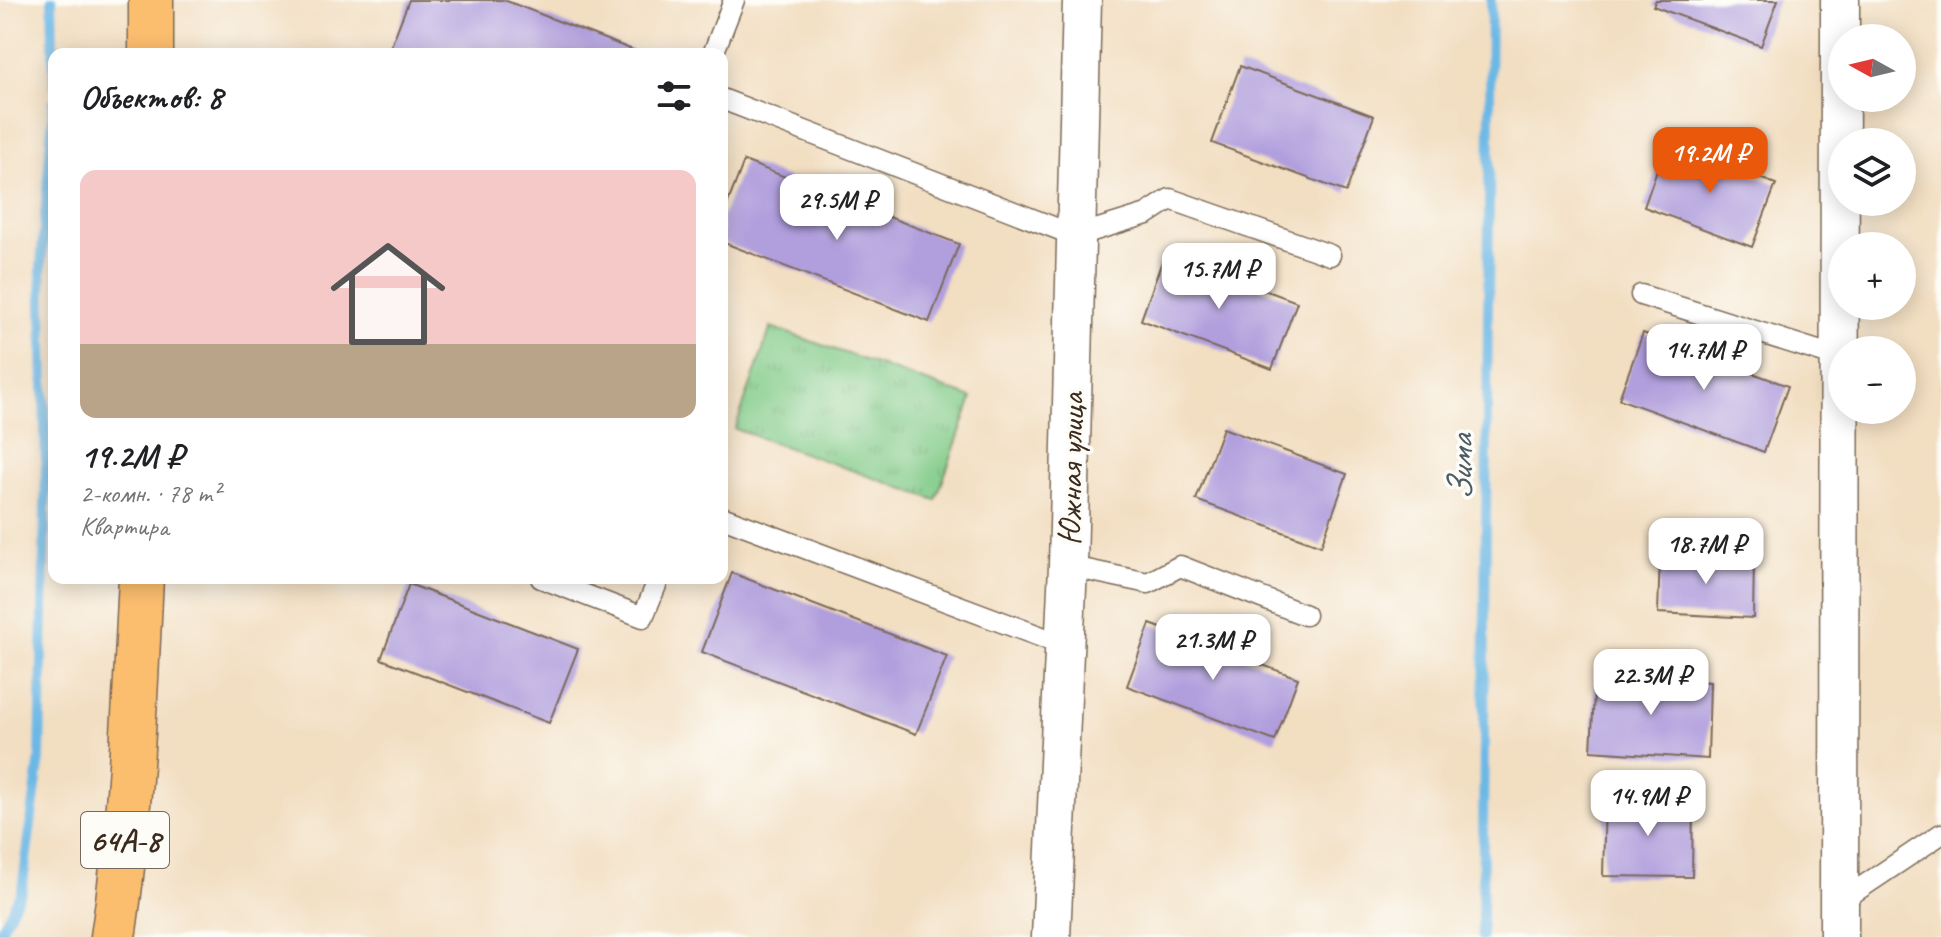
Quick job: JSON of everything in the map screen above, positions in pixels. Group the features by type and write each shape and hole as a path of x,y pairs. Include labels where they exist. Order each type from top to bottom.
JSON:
{"main road":[{"path":"151,0 151,48"},
{"name":"64А-8","path":"113,937 122,881 132,758 141,584"}],"street":[{"name":"Южная улица","path":"1051,937 1068,566 1082,0"},
{"path":"1840,0 1840,336"},
{"path":"1839,920 1840,424"}],"lane":[{"path":"715,48 734,0"},
{"path":"728,101 1076,236 1147,214 1170,199 1330,255"},
{"path":"1641,295 1828,354"},
{"path":"728,519 1063,645"},
{"path":"1068,566 1148,583 1180,566 1305,615"},
{"path":"557,584 643,617 657,584"},
{"path":"1839,920 1941,834"}],"green space":[{"path":"771,327 972,398 936,500 735,429"}],"building":[{"path":"409,0 504,0 628,48 390,48"},
{"path":"1656,0 1778,0 1761,46 1653,6"},
{"path":"1240,66 1374,116 1346,192 1212,143"},
{"path":"1666,144 1776,184 1752,247 1644,207"},
{"path":"744,161 959,244 929,322 728,244 728,202"},
{"path":"1165,253 1297,302 1272,369 1141,320"},
{"path":"1643,333 1788,386 1764,452 1619,399"},
{"path":"1223,428 1347,474 1321,546 1196,500"},
{"path":"1660,554 1754,560 1753,618 1658,613"},
{"path":"732,573 947,656 916,734 702,652"},
{"path":"409,584 578,649 549,723 381,659"},
{"path":"1150,624 1298,678 1275,741 1127,686"},
{"path":"1595,675 1710,682 1708,759 1591,751"},
{"path":"1605,799 1693,801 1692,877 1603,876"}],"waterway":[{"path":"52,0 53,48"},
{"name":"Зима","path":"1482,937 1491,0"},
{"path":"0,932 22,890 40,757 46,463 41,267 48,178"}]}
